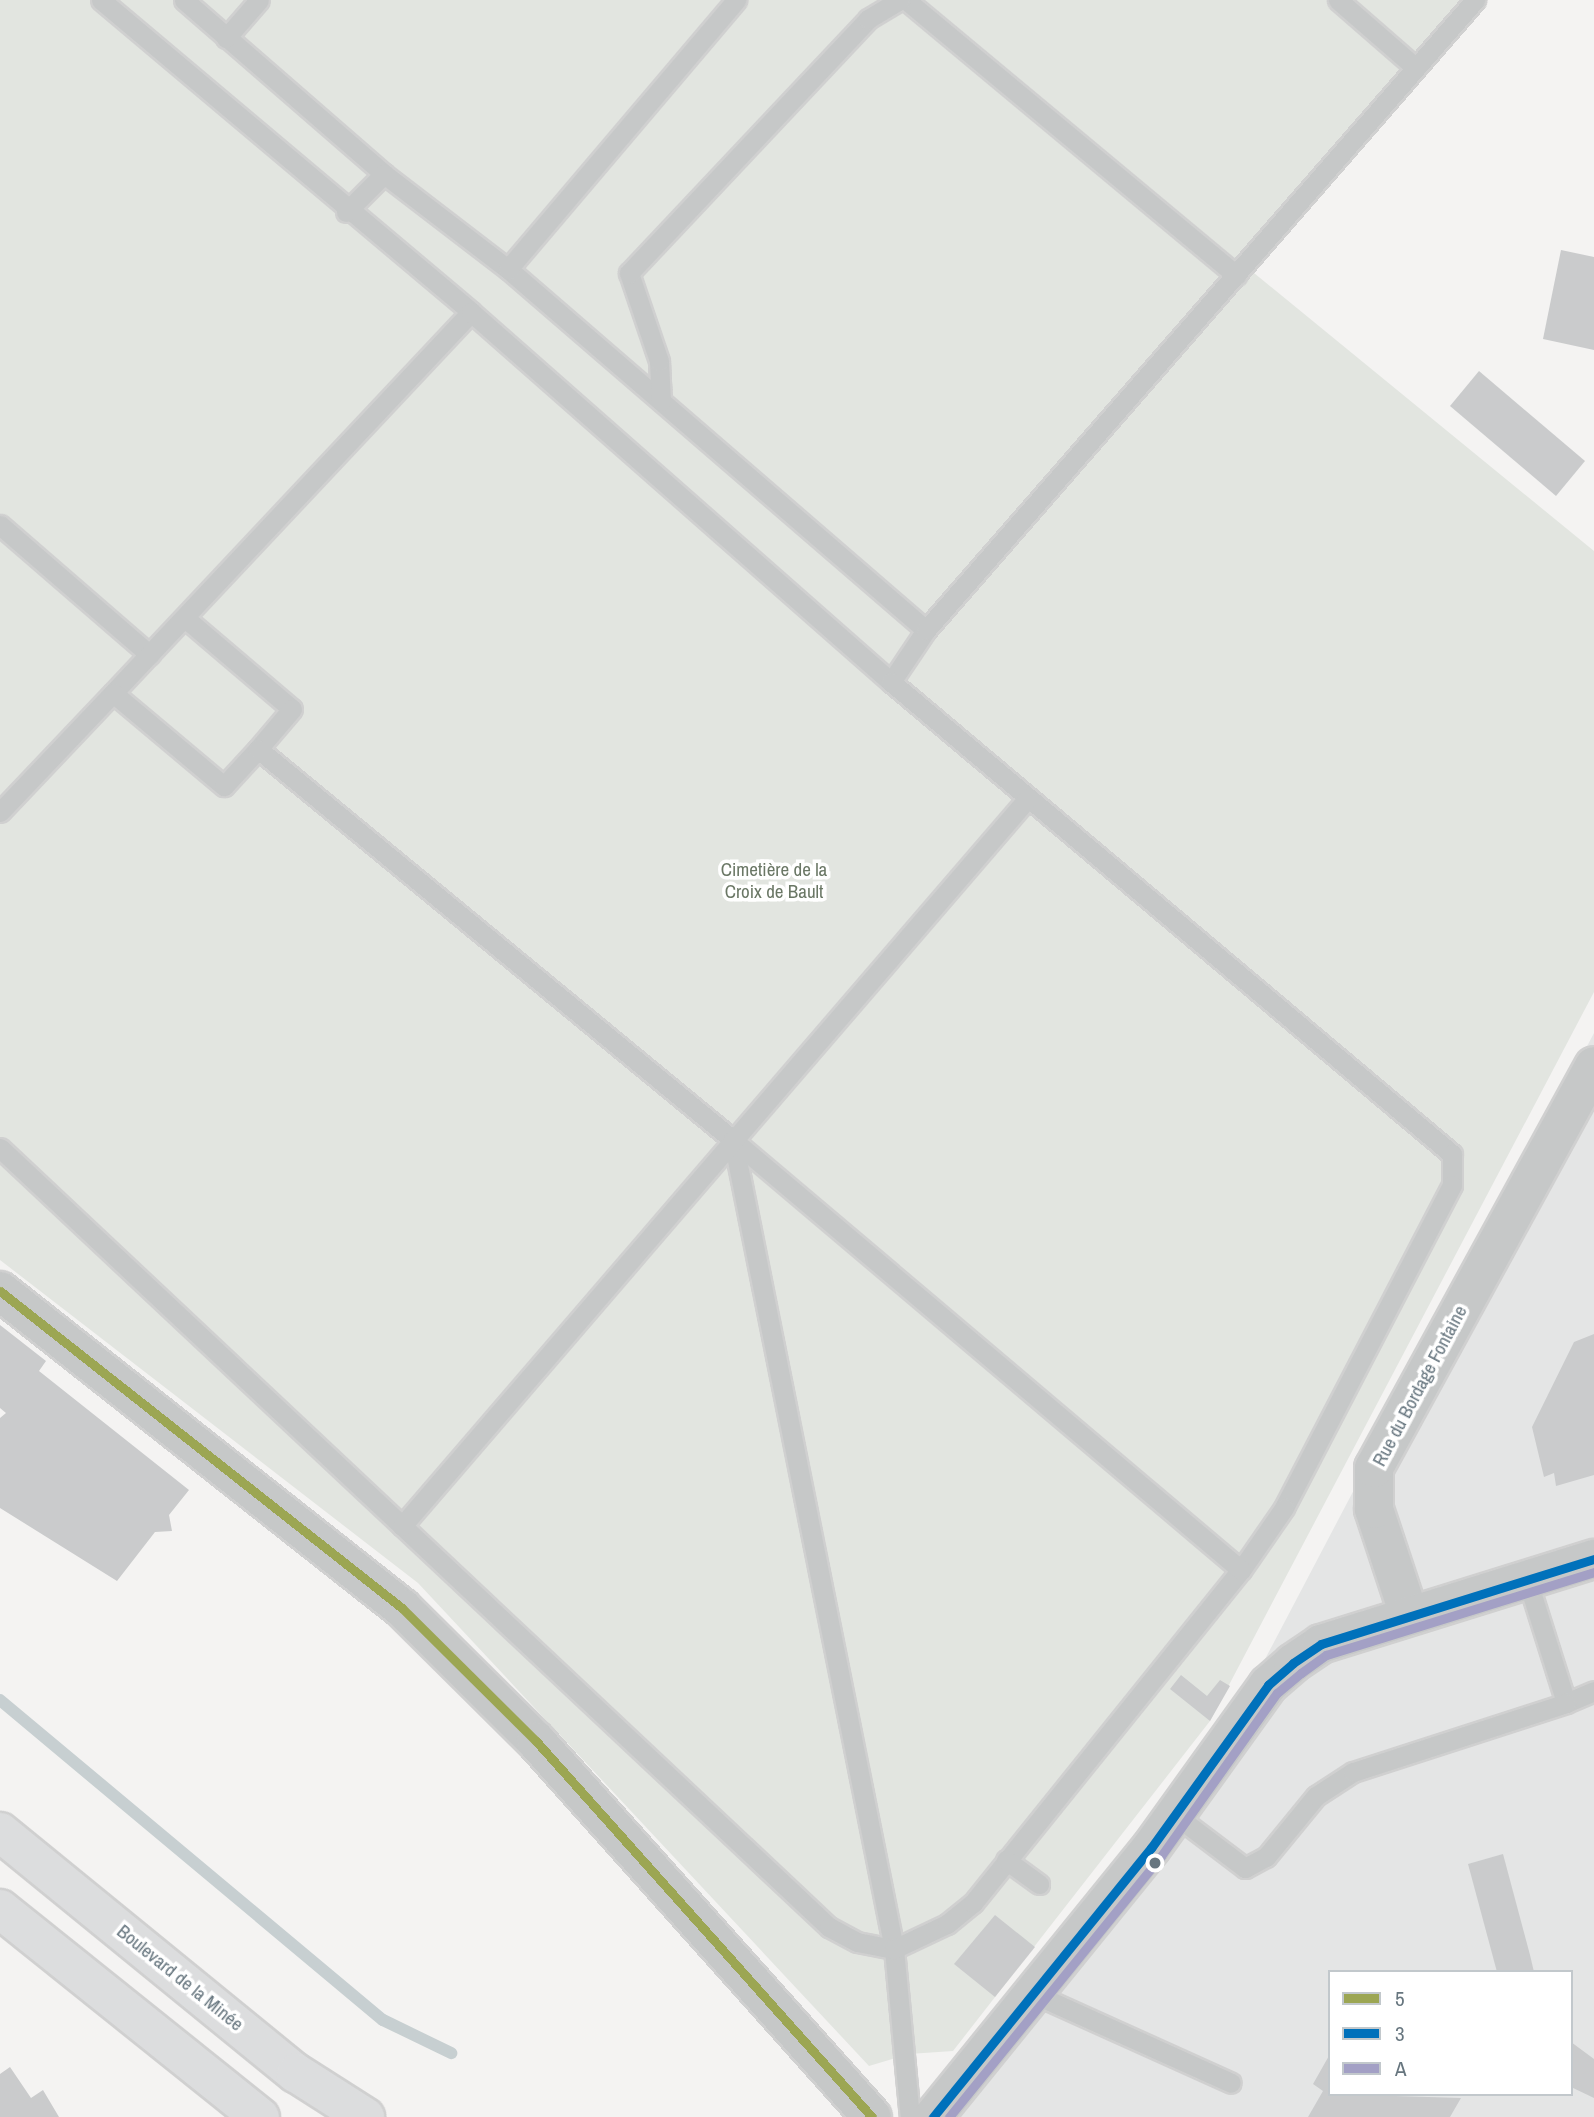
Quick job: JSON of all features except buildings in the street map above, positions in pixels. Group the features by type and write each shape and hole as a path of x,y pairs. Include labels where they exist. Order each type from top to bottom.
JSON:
{"main road":[{"name":"Boulevard de la Minée","path":"0,1832 296,2073 365,2117"},
{"path":"0,1909 260,2117"}],"street":[{"name":"Rue du Bordage Fontaine","path":"1409,1615 1374,1509 1374,1468 1594,1066"},
{"path":"0,1291 402,1608 536,1741 872,2117"},
{"path":"933,2117 1175,1815 1268,1685 1293,1663 1321,1644 1594,1559"}],"lane":[{"path":"0,1148 829,1927 857,1942 894,1949 947,1924 973,1903 1241,1570 1284,1508 1445,1198 1452,1154 891,682 471,312 346,212 101,0"},
{"path":"184,0 384,174 508,268 926,630"},
{"path":"226,38 258,0"},
{"path":"508,268 736,0"},
{"path":"661,401 659,361 629,273 868,19 900,0"},
{"path":"906,0 1236,275"},
{"path":"1338,0 1416,68"},
{"path":"891,682 926,630 1475,0"},
{"path":"346,212 384,174"},
{"path":"0,812 471,312"},
{"path":"0,525 150,654"},
{"path":"113,693 224,786 292,709 185,618"},
{"path":"258,749 733,1140 1241,1570"},
{"path":"402,1526 1028,798"},
{"path":"733,1140 894,1949 910,2117"},
{"path":"1527,1579 1566,1703"},
{"path":"1175,1815 1245,1868 1266,1857 1316,1796 1353,1772 1566,1703 1594,1691"},
{"path":"1006,1860 1039,1884"},
{"path":"1032,1993 1231,2083"}],"shaded area":[{"path":"1594,1033 1594,2117 925,2117 1143,1840 1263,1663"}],"green space":[{"name":"Cimetière de la Croix de Bault","path":"0,0 1474,0 1254,273 1594,551 1594,992 1210,1721 953,2051 909,2054 869,2066 418,1583 0,1260"}],"waterway":[{"path":"0,1700 383,2020 451,2053"}],"transit line":[{"name":"5","path":"0,1291 402,1608 536,1741 872,2117"},
{"name":"3","path":"933,2117 1151,1848 1268,1685 1293,1663 1321,1644 1594,1559"},
{"name":"A","path":"949,2117 1161,1856 1277,1693 1326,1655 1594,1572"}]}
